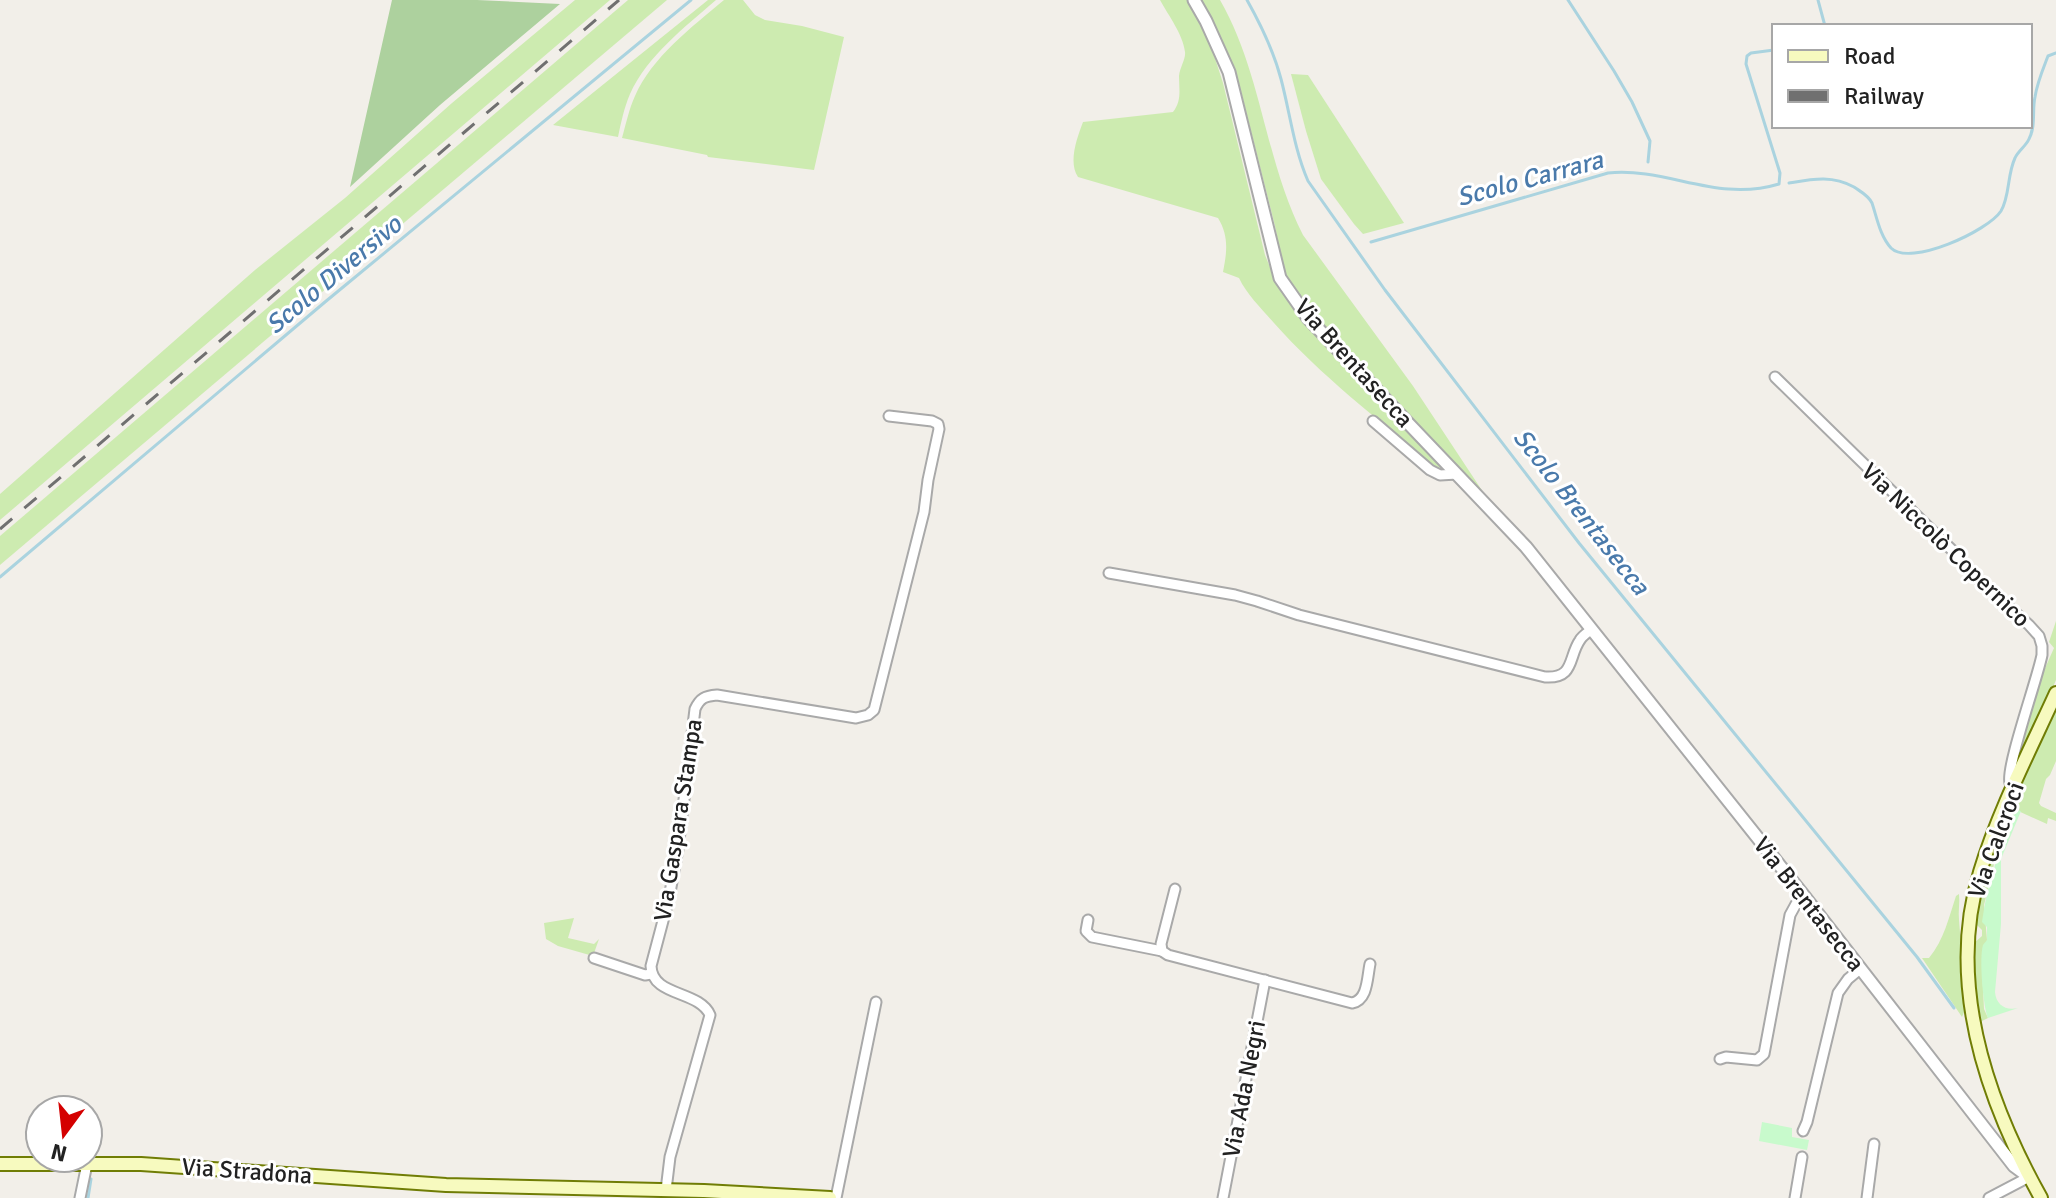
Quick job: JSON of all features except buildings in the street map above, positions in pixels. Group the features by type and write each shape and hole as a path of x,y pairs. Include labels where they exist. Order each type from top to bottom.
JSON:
{"main road":[{"name":"Via Calcroci","path":"2041,1198 2009,1133 1986,1074 1972,1015 1968,941 1974,898 1989,847 2056,693"},
{"name":"Via Stradona","path":"0,1164 24,1164"},
{"name":"Via Stradona","path":"104,1164 446,1185 833,1198"}],"street":[{"name":"Via Brentasecca","path":"1194,0 1229,72 1280,278 1308,318 1526,547 2014,1166 2029,1177"},
{"name":"Via Niccolò Copernico","path":"1775,377 2039,636 2042,655 2014,755 2010,777 2010,785 2014,788"},
{"name":"Via Gaspara Stampa","path":"651,974 678,849 693,720 699,701 717,695 856,718 874,710 924,512 938,438 938,424 932,421 889,416"},
{"path":"1373,421 1430,470 1440,475 1457,474"},
{"path":"1109,573 1246,598 1299,615 1553,678 1567,670 1578,642 1591,630"},
{"path":"1162,951 1161,944 1175,889"},
{"path":"1720,1059 1757,1060 1764,1054 1790,915 1804,896"},
{"path":"1088,920 1086,931 1092,937 1162,951 1352,1003 1363,998 1370,964"},
{"path":"594,958 645,975 651,974 659,983 702,1004 710,1015 670,1157 666,1190"},
{"path":"1803,1131 1838,993 1860,969"},
{"name":"Via Ada Negri","path":"1223,1198 1265,980"},
{"path":"833,1198 876,1002"},
{"path":"1867,1198 1874,1144"},
{"path":"1795,1198 1802,1157"},
{"path":"80,1198 85,1174"},
{"path":"1989,1198 2029,1177"}],"green space":[{"path":"392,0 560,4 440,105 350,187"},
{"path":"575,0 610,0 0,520 0,494 255,270 345,198"},
{"path":"628,0 667,0 0,565 0,536"},
{"path":"708,0 716,0 668,43 637,80 626,105 618,137 553,125"},
{"path":"724,0 743,0 755,15 765,20 844,37 814,170 708,157 622,138 633,101 652,68"},
{"path":"1160,0 1188,0 1202,24 1223,83 1265,255 1274,277 1294,308 1318,336 1441,463 1444,470 1432,465 1330,379 1274,323 1239,278 1223,272 1226,244 1218,218 1078,177 1074,157 1083,122 1173,112 1178,104 1184,45"},
{"path":"1200,0 1220,0 1234,28 1255,87 1290,207 1303,235 1413,386 1485,495 1308,311 1285,278 1235,68"},
{"path":"1291,74 1308,75 1404,223 1363,234 1354,224 1321,179"},
{"path":"2056,621 2056,680 2016,774 2016,762 2038,684 2054,648 2049,642"},
{"path":"2056,707 2056,761 2046,779 2039,803 2056,813 2056,821 2048,818 2047,824 2016,810 1995,860 1984,905 1987,940 1982,968 1984,1009 1988,1018 1982,1021 1982,1036 1975,994 1973,944 1982,936 1982,930 1976,924 1978,895 1994,848"},
{"path":"2016,810 2021,811 2001,859 2001,924 1995,992 2002,1006 2018,1008 1988,1018 1981,960 1987,940 1987,927 1982,922 1984,907 1991,878"},
{"path":"1959,894 1965,1010 1962,1017 1922,958 1929,958 1939,944"},
{"path":"574,918 568,938 594,944 599,939 593,956 558,946 546,939 544,923"},
{"path":"1762,1122 1792,1128 1792,1137 1809,1140 1807,1150 1759,1141"}],"waterway":[{"name":"Scolo Diversivo","path":"0,577 325,302 691,0"},
{"name":"Scolo Brentasecca","path":"1247,0 1275,59 1308,181 1385,290 1579,543 1917,957 1954,1008"},
{"path":"1568,0 1632,102 1650,141 1648,162"},
{"name":"Scolo Carrara","path":"1818,0 1824,24"},
{"name":"Scolo Carrara","path":"1371,242 1608,173 1651,175 1734,189 1756,189 1779,184 1780,173 1746,64 1747,56 1751,53 1772,50"},
{"path":"1789,183 1830,179 1854,187 1870,200 1884,238 1891,248 1901,253 1931,250 1965,237 2001,211 2015,158 2031,134 2040,76 2048,56 2056,53"},
{"path":"88,1198 91,1179"}],"railway":[{"path":"0,529 619,0"}]}
